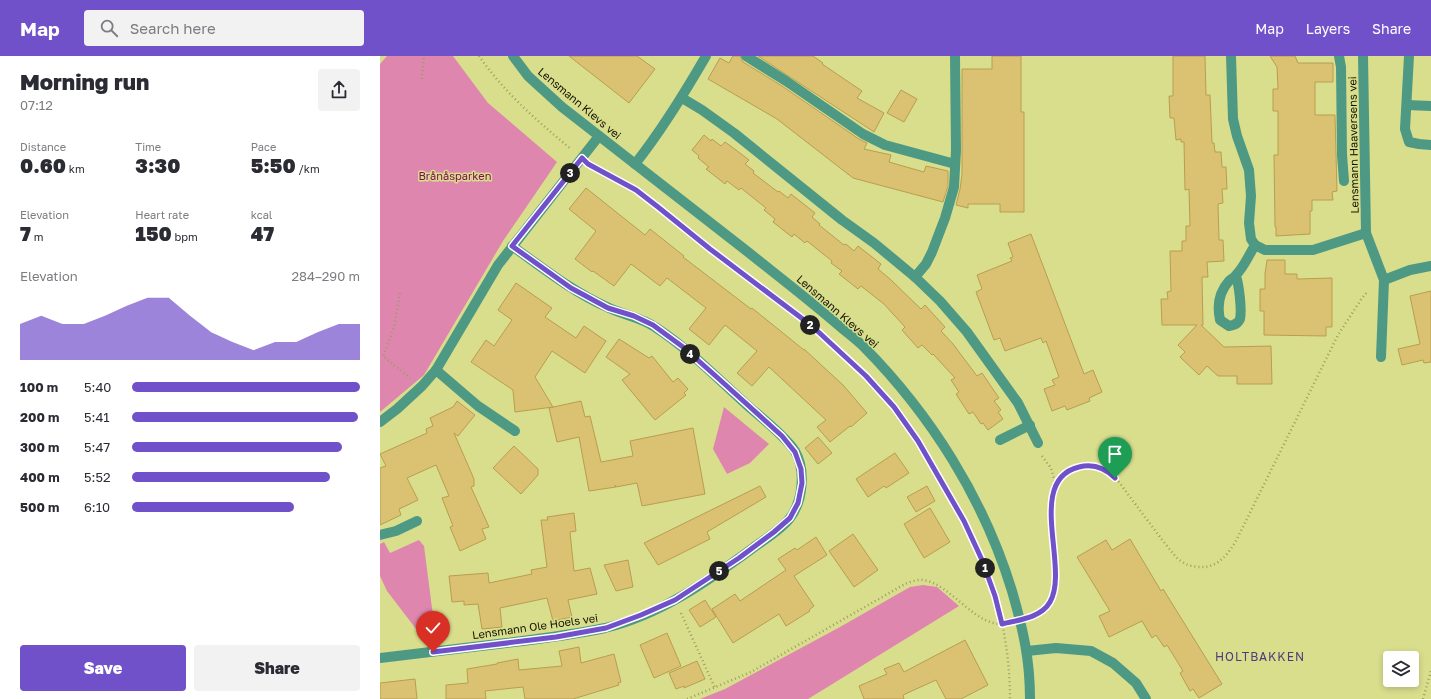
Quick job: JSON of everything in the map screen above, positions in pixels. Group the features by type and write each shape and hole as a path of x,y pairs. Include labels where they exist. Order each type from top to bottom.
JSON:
{"street":[{"name":"Lensmann Klevs vei","path":"513,56 528,76 545,92 814,304 863,346 895,381 933,430 968,486 987,522 1003,562 1020,619 1027,651 1030,699"},
{"path":"635,164 682,98 706,56"},
{"path":"746,56 786,81 863,134 885,145 955,164"},
{"path":"915,277 926,264 932,252 945,218 954,187 955,56"},
{"path":"1231,56 1233,119 1237,136 1250,170 1251,196 1249,223 1251,239 1255,245 1265,250 1313,250 1366,233"},
{"name":"Lensmann Haaversens vei","path":"1339,56 1344,181"},
{"name":"Lensmann Haaversens vei","path":"1363,56 1366,233 1384,280"},
{"path":"1409,56 1405,129 1409,142 1431,145"},
{"path":"682,98 702,110 734,133 915,277 967,332 1018,403 1038,443"},
{"path":"1407,105 1431,106"},
{"path":"380,422 422,386 436,370 498,265 599,136"},
{"path":"1236,276 1255,245"},
{"name":"Lensmann Ole Hoels vei","path":"380,658 544,638 606,628 675,600 739,558 774,532 790,518 798,503 802,483 801,469 795,452 782,436 719,379 683,347 653,325 634,316 608,308 571,288 512,246"},
{"path":"1381,357 1384,280 1410,270 1431,266"},
{"path":"436,370 478,406 515,431"},
{"path":"1000,440 1030,425"},
{"path":"380,535 396,531 417,521"},
{"path":"1027,651 1056,648 1091,652 1113,663 1136,684 1146,699"}],"path":[{"path":"422,79 424,56"},
{"path":"479,56 498,81 512,96 588,164 636,190 710,249 812,326 871,381 894,407 918,441 964,521 982,560 995,596 1007,647 1010,699"},
{"path":"687,699 751,672 905,584 921,580 936,583 978,615 990,622 1002,624 1035,615 1046,609 1051,601 1056,574 1052,524 1053,494 1062,476 1072,468 1085,465 1097,466 1107,470 1115,478 1151,526 1176,556 1185,564 1196,567 1206,567 1218,563 1226,556 1237,538 1342,329 1362,298 1371,288 1384,280"},
{"path":"400,293 394,327 381,356 422,386"},
{"path":"1038,443 1038,448 1041,454 1052,468 1056,486"},
{"path":"675,600 715,688"},
{"path":"1423,699 1431,671"}],"green space":[{"name":"Brånåsparken","path":"387,56 453,56 488,103 557,162 503,241 424,375 380,412 380,64"},
{"path":"724,407 769,444 750,463 727,474 713,449"},
{"path":"419,540 424,546 432,608 438,637 423,638 387,591 380,576 380,544 384,542 390,553"},
{"path":"923,585 937,587 959,606 808,699 700,699 725,689 840,627 910,587"}],"building":[{"path":"569,56 637,56 655,69 629,103"},
{"path":"733,56 740,56 743,62 782,86 867,143 864,149 891,155 889,162 924,172 926,166 948,171 948,186 943,202 853,178 777,119 708,79 720,58 729,63"},
{"path":"758,56 813,56 823,63 822,64 862,91 857,98 884,113 874,132"},
{"path":"992,56 1021,56 1021,112 1024,112 1024,212 1000,212 1000,204 968,204 968,208 956,205 962,175 962,69 992,69"},
{"path":"1173,56 1205,56 1206,95 1210,95 1212,143 1214,143 1215,152 1221,152 1222,167 1226,167 1227,189 1222,189 1223,203 1218,204 1219,240 1223,240 1224,261 1207,262 1208,277 1202,277 1203,325 1201,325 1224,347 1271,346 1272,384 1237,384 1237,376 1218,376 1207,366 1199,375 1180,357 1185,352 1178,345 1197,325 1162,325 1161,299 1168,299 1167,292 1171,291 1170,251 1182,251 1182,241 1186,241 1186,226 1190,226 1189,189 1185,190 1184,142 1181,142 1181,139 1176,140 1174,118 1170,118 1169,96 1173,96"},
{"path":"1270,56 1295,56 1298,63 1333,63 1333,82 1315,82 1315,115 1335,115 1337,191 1332,192 1333,200 1312,200 1312,211 1310,211 1310,234 1276,236 1274,155 1278,155 1278,111 1273,111 1273,89 1278,89 1277,67"},
{"path":"901,90 917,99 904,122 887,113"},
{"path":"704,135 711,141 712,139 721,146 725,142 749,160 745,164 754,171 753,173 788,198 791,194 815,213 812,217 820,224 819,225 854,251 858,246 881,264 878,269 921,309 925,305 945,327 941,331 953,344 977,376 982,373 999,398 994,401 1001,410 998,412 1003,419 988,430 983,423 981,424 973,412 969,414 956,394 959,392 951,380 955,378 933,354 932,355 922,345 918,348 902,330 905,327 884,304 861,286 858,289 839,274 842,271 807,241 805,243 794,234 792,237 773,222 775,219 764,210 766,208 741,188 739,190 727,181 725,184 706,169 709,167 698,158 699,156 692,150"},
{"path":"586,188 645,235 650,229 684,256 683,257 804,349 843,385 867,413 830,442 817,427 826,420 769,367 752,386 737,373 757,351 725,325 709,345 689,329 706,308 667,278 660,286 631,264 614,286 575,259 596,231 569,209"},
{"path":"1031,234 1084,374 1093,370 1102,392 1089,398 1090,401 1067,410 1065,406 1052,411 1044,389 1055,385 1052,380 1059,377 1046,341 1043,343 1041,338 1005,351 1000,338 994,340 976,292 982,289 977,275 1012,261 1010,258 1013,257 1008,243"},
{"path":"1267,260 1285,260 1285,274 1297,274 1297,279 1332,278 1332,327 1326,327 1326,336 1264,335 1264,311 1260,311 1260,289 1265,289"},
{"path":"516,283 552,308 545,317 576,338 584,326 606,341 585,373 552,351 535,377 553,407 515,412 513,390 471,362 486,340 494,346 512,320 498,310"},
{"path":"1431,291 1431,362 1424,363 1423,360 1402,365 1398,349 1420,344 1410,296"},
{"path":"619,339 649,358 652,356 673,382 678,378 688,389 684,393 686,395 655,420 622,380 630,374 606,357"},
{"path":"457,401 475,415 458,436 454,433 474,479 474,486 471,487 489,527 482,529 486,539 460,551 450,527 453,526 442,498 449,496 436,465 407,478 418,500 399,509 401,515 380,525 380,468 386,466 380,454 427,433 426,429 433,426 430,418 453,407"},
{"path":"581,401 585,417 590,416 601,462 633,456 630,441 693,428 705,494 642,506 637,483 589,491 579,437 557,442 549,408"},
{"path":"818,437 832,453 818,464 805,448"},
{"path":"514,446 538,469 538,475 521,494 493,468"},
{"path":"895,453 909,473 886,488 884,486 868,497 856,479"},
{"path":"760,486 766,497 707,532 710,539 658,565 644,543"},
{"path":"927,486 935,501 916,512 907,497"},
{"path":"930,508 950,542 924,558 904,524"},
{"path":"574,513 576,531 570,532 574,571 590,568 597,594 568,600 572,617 553,621 547,598 500,608 502,627 482,629 478,604 464,605 464,601 452,602 449,576 488,573 489,583 532,574 531,570 547,567 541,520 548,520 547,517"},
{"path":"853,534 878,570 854,587 829,551"},
{"path":"816,537 827,555 794,576 814,606 809,610 810,611 786,626 779,614 733,643 712,609 735,594 740,601 786,570 778,559 795,548 797,550"},
{"path":"1130,539 1161,591 1163,589 1222,684 1199,698 1193,689 1190,691 1180,673 1183,671 1167,645 1164,647 1156,635 1152,638 1142,621 1109,637 1099,616 1110,611 1077,557 1106,540 1112,550"},
{"path":"628,560 633,587 616,591 604,565"},
{"path":"705,600 716,617 700,627 689,610"},
{"path":"667,633 681,666 654,678 640,645"},
{"path":"965,640 988,685 961,699 946,699 936,680 903,695 904,699 864,699 859,686 887,674 884,669 899,663 904,672"},
{"path":"579,647 581,663 614,654 621,682 618,683 619,685 573,699 525,699 523,687 485,691 486,699 446,699 446,685 468,683 467,669 518,659 519,670 562,666 559,651"},
{"path":"697,661 705,679 684,688 684,686 676,689 669,673"},
{"path":"415,679 417,699 380,699 380,683"}],"district":[{"name":"HOLTBAKKEN","path":"1260,656"}],"route":[{"path":"433,652 556,637 606,628 641,615 675,600 739,558 790,518 798,503 802,483 801,469 795,452 782,436 719,379 683,347 653,325 634,316 608,308 571,288 512,246 582,158 588,164 604,171 636,190 710,249 812,326 866,376 894,407 918,441 964,521 982,560 995,596 1002,624 1035,615 1046,609 1051,601 1056,574 1052,505 1053,494 1062,476 1072,468 1085,465 1097,466 1107,470 1115,478"}]}
